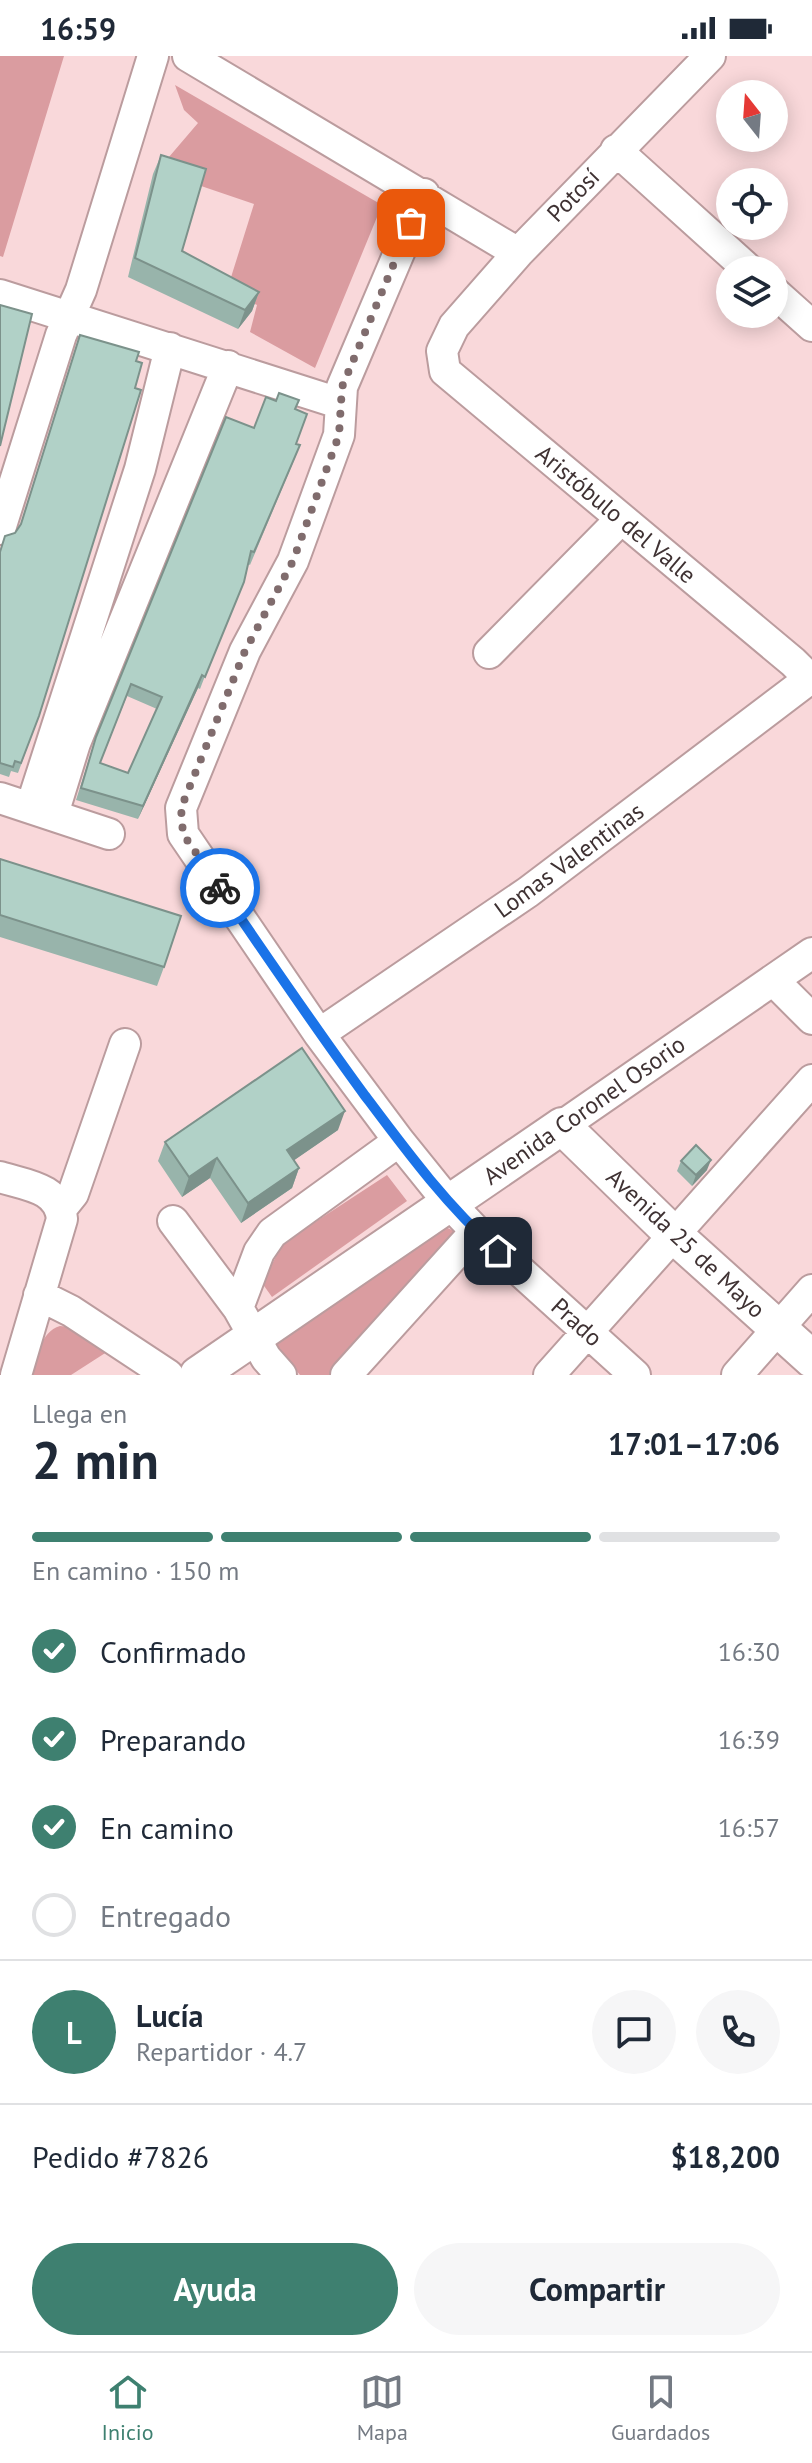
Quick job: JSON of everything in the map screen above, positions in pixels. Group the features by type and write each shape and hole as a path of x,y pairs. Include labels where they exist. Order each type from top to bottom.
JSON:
{"main road":[{"name":"Avenida Coronel Osorio","path":"198,1375 246,1322 449,1203 562,1126"},
{"name":"Avenida 25 de Mayo","path":"562,1126 674,1235 812,1359"}],"street":[{"path":"0,529 61,335 81,290 153,56"},
{"path":"188,56 424,194 518,253"},
{"name":"Potosí","path":"445,340 518,253 710,56"},
{"path":"616,150 733,256"},
{"path":"0,295 339,403 342,387 424,194"},
{"path":"788,305 812,326"},
{"name":"Aristóbulo del Valle","path":"445,340 442,351 445,371 811,678"},
{"path":"42,811 140,469 170,348"},
{"path":"42,811 75,743 228,366"},
{"name":"Prado","path":"339,403 342,423 339,435 293,561 231,682 181,808 183,834 319,1034 449,1203 635,1375"},
{"path":"489,653 621,519"},
{"name":"Lomas Valentinas","path":"319,1034 540,884 811,678"},
{"path":"0,798 109,834"},
{"name":"Avenida Coronel Osorio","path":"562,1126 812,953"},
{"path":"773,980 812,1019"},
{"path":"61,1209 73,1194 125,1044"},
{"path":"549,1375 812,1080"},
{"path":"246,1322 259,1252 272,1233 399,1141"},
{"path":"0,1177 49,1192 61,1209 62,1219 16,1375"},
{"path":"173,1221 246,1322 266,1358 281,1375"},
{"path":"346,1375 476,1231"},
{"path":"737,1375 812,1290"},
{"path":"39,1295 71,1311 168,1375"}],"shaded area":[{"path":"0,56 64,56 3,257 0,256"},
{"path":"175,85 382,205 315,368 250,332 257,305 227,290 254,204 157,171 198,123 184,110"},
{"path":"387,1175 407,1201 272,1297 262,1283 283,1243"},
{"path":"441,1225 461,1234 334,1375 300,1375 270,1339"},
{"path":"60,1326 71,1327 113,1348 71,1375 32,1375 44,1339"}],"building":[{"path":"161,155 206,169 182,251 259,292 245,310 135,258"},
{"path":"0,305 32,314 0,446"},
{"path":"80,335 139,352 136,361 142,363 135,388 141,390 39,716 21,763 15,761 13,767 0,763 0,552 5,536 15,533 21,524"},
{"path":"279,393 299,400 295,409 307,414 296,444 300,445 254,552 251,551 244,582 205,677 202,675 143,806 81,788 96,737 226,417 254,428 266,397 276,401","holes":["131,684 162,697 128,773 100,763"]},
{"path":"0,859 181,916 164,967 0,915"},
{"path":"302,1048 345,1111 287,1150 299,1168 248,1203 217,1158 189,1177 165,1142"},
{"path":"696,1145 711,1160 696,1175 681,1161"}],"way so far":[{"path":"220,888 183,834 181,808 245,651 293,561 339,435 342,387 411,223"}],"route":[{"path":"220,888 319,1034 399,1141 449,1203 498,1251"}]}
